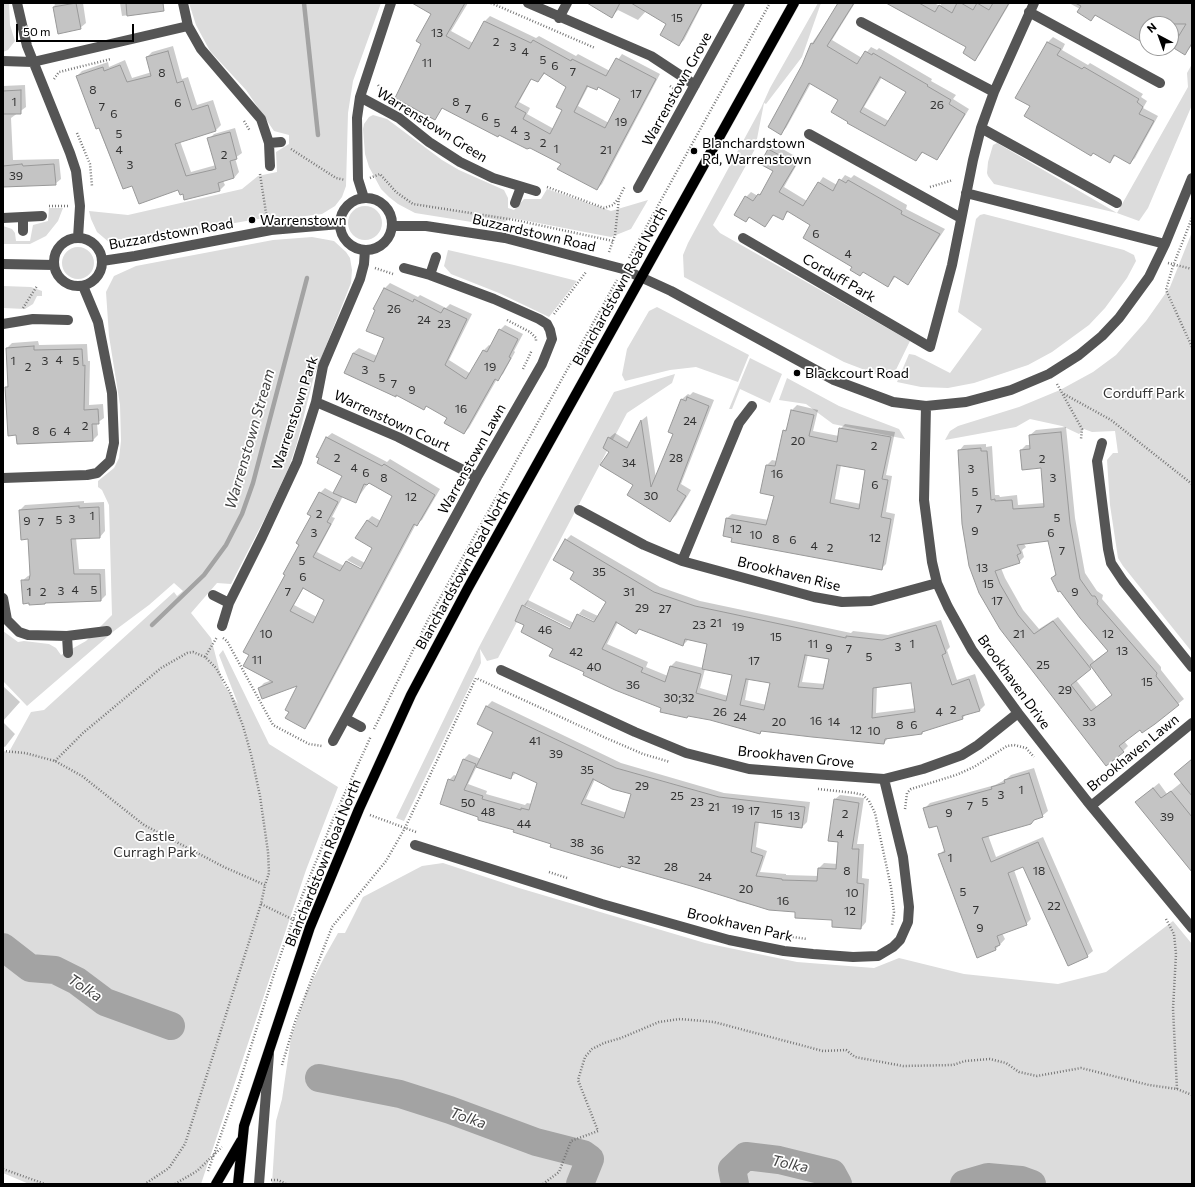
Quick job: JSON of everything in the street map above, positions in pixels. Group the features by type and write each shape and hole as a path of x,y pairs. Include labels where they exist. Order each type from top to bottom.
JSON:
{"main road":[{"name":"Blanchardstown Road North","path":"238,1184 244,1126 270,1042 310,927 358,810 414,689 472,581 794,3"},
{"path":"216,1184 242,1139"}],"street":[{"path":"17,3 22,32 69,148 76,171 80,206 78,238"},
{"path":"183,3 188,26 206,55 239,91 260,119 269,143 270,166"},
{"name":"Warrenstown Green","path":"364,198 358,179 356,138 360,97 392,3"},
{"path":"528,3 651,56 696,85"},
{"path":"560,18 567,3"},
{"name":"Warrenstown Grove","path":"638,188 740,3"},
{"name":"Corduff Park","path":"743,238 930,347 952,264 981,128 994,92 1034,3"},
{"path":"1029,12 1160,83"},
{"path":"861,22 994,92"},
{"path":"3,61 33,62 188,26"},
{"name":"Warrenstown Green","path":"360,97 399,118 429,142 460,162 493,178 521,187 540,188"},
{"path":"981,128 1117,203"},
{"path":"809,134 961,218"},
{"path":"269,143 281,142"},
{"path":"642,276 834,380 892,402 926,406 966,402 1011,390 1049,374 1079,355 1102,336 1119,318 1145,283 1165,244 1192,178"},
{"path":"515,203 521,187"},
{"path":"966,193 1165,244"},
{"path":"364,198 373,199 381,203 388,209 392,217 391,234 381,246 365,250 357,248 345,239 340,224 342,216 350,204 364,198"},
{"path":"3,218 42,216"},
{"path":"23,218 23,231"},
{"name":"Buzzardstown Road","path":"102,261 271,230 340,224"},
{"name":"Buzzardstown Road","path":"392,226 426,226 504,238 592,260 642,276"},
{"path":"78,238 92,242 97,248 102,261 99,274 90,284 83,286 75,286 64,282 56,272 54,265 58,249 70,239 78,238"},
{"name":"Warrenstown Park","path":"222,626 229,603 297,462 316,402 324,366 360,279 364,264 365,250"},
{"path":"430,275 436,257"},
{"path":"3,264 54,265"},
{"path":"402,273 430,275 494,299 547,324"},
{"path":"3,478 87,475 97,473 110,461 114,443 112,393 98,322 83,286"},
{"path":"3,324 20,320 68,320"},
{"name":"Warrenstown Lawn","path":"333,741 477,477 542,364 552,339 547,324"},
{"name":"Warrenstown Court","path":"316,402 398,437 477,477"},
{"path":"682,561 739,423 752,406"},
{"name":"Brookhaven Drive","path":"926,406 924,500 931,556 937,583 972,650 1018,713 1091,806 1192,928"},
{"path":"1102,443 1097,461 1111,563 1123,581 1192,667"},
{"name":"Brookhaven Rise","path":"579,510 644,545 682,561 814,597 842,602 871,601 937,583"},
{"path":"213,595 229,603"},
{"path":"3,598 7,620 19,632 28,634 67,636 107,631"},
{"path":"67,636 68,654"},
{"name":"Brookhaven Grove","path":"501,670 635,732 686,753 749,769 884,779 923,769 962,755 984,742 1018,713"},
{"path":"346,719 361,727"},
{"name":"Brookhaven Lawn","path":"1091,806 1192,723"},
{"name":"Brookhaven Park","path":"414,845 602,904 729,940 784,951 853,957 878,956 893,947 900,940 908,922 909,907 903,857 884,779"},
{"path":"259,1184 270,1042"}],"path":[{"path":"491,3 602,50"},
{"path":"55,84 55,76 59,72 112,58"},
{"path":"377,82 381,92 390,99"},
{"path":"667,83 674,90 672,100"},
{"path":"244,120 252,135"},
{"path":"74,128 81,140 90,164 92,191"},
{"path":"281,142 336,178 347,180 373,178 380,174 396,192 413,204 515,220 613,241"},
{"path":"259,168 266,218 271,230"},
{"path":"920,195 923,189 953,180"},
{"path":"540,188 604,208 612,205 619,198 627,182"},
{"path":"605,264 613,241 619,198"},
{"path":"1192,218 1173,266 1166,290 1192,347"},
{"path":"1158,259 1173,266 1192,269"},
{"path":"547,324 582,279 592,260"},
{"path":"373,267 402,273"},
{"path":"20,320 23,308 37,286"},
{"path":"503,318 530,332 536,338 534,346 520,373"},
{"path":"1049,374 1064,394 1082,429 1081,439"},
{"path":"1064,394 1111,420 1192,484"},
{"path":"341,398 369,408 390,419"},
{"path":"205,657 219,633 227,641 274,725 309,744 321,746 333,741"},
{"path":"55,761 88,728 161,668 186,653 193,652 205,657 216,668 230,692 251,754 262,803 269,873 261,904 184,1144 169,1168 146,1184"},
{"path":"282,1068 295,1022 332,927 386,860 405,828 476,678 643,754 674,763"},
{"path":"905,814 907,793 911,790 956,775 974,767 1007,746 1014,745 1026,748 1035,758"},
{"path":"3,751 25,753 55,761 82,776 128,814 158,833 265,885"},
{"path":"814,788 855,792 863,795 869,800 875,813 891,887 894,912 890,929"},
{"path":"358,810 420,833"},
{"path":"547,872 571,879"},
{"path":"261,904 310,927"},
{"path":"1164,916 1174,934 1176,954 1173,1009 1177,1089"},
{"path":"770,934 809,939"},
{"path":"543,1184 559,1172 571,1141 598,1132 578,1080 585,1057 592,1049 604,1043 621,1038 660,1022 680,1019 714,1022 823,1051 846,1050 855,1057 903,1066 953,1065 966,1061 990,1059 1006,1062 1019,1072 1037,1076 1081,1068 1148,1084 1177,1089 1192,1095"},
{"path":"175,1184 197,1171 224,1145"},
{"path":"3,1169 44,1184"}],"green space":[{"path":"3,3 9,3 10,25 15,41 8,50 3,52"},
{"path":"189,3 381,3 353,81 348,113 346,186 342,197 335,206 322,214 298,217 270,217 211,227 179,238 148,244 131,245 110,243 97,232 89,211 128,215 242,189 258,176 277,172 276,152 289,144 289,135 274,131 246,90 210,51 196,25"},
{"path":"818,3 821,3 802,57 766,104 764,103 755,149 713,225 720,233 910,341 891,380 844,362 684,277 683,255 688,243 761,108 770,88"},
{"path":"1192,64 1192,105 1148,208 1139,221 1117,213 1188,87 1187,73"},
{"path":"373,115 387,119 442,160 459,170 504,190 508,198 508,208 514,210 524,199 541,199 547,189 611,211 648,200 631,229 611,237 512,218 497,226 415,213 398,204 381,189 369,167 365,154 363,129 364,124 369,117"},
{"path":"997,143 1117,213 994,184 987,173 988,162 993,145"},
{"path":"362,206 368,206 372,207 379,213 382,223 381,230 375,237 368,240 362,240 358,239 351,233 348,226 348,220 349,216 355,209"},
{"path":"49,208 63,208 58,221 46,236 30,244 3,244 3,226 12,229 15,233 16,241 30,241 33,225 48,221"},
{"path":"984,214 1124,250 1134,255 1136,261 1127,278 1105,308 1089,325 1052,352 1028,365 974,383 948,388 921,387 897,382 909,354 915,355 950,373 982,329 958,312 976,219 980,215"},
{"name":"Corduff Park","path":"1192,232 1192,652 1118,558 1110,505 1107,460 1113,453 1118,453 1115,431 1092,432 1084,429 1079,434 1062,426 1030,419 1016,427 945,440 950,431 958,426 1019,407 1060,390 1093,372 1116,355 1146,321 1170,287"},
{"name":"Castle Curragh Park","path":"312,237 334,241 346,252 350,258 352,270 351,283 314,376 297,443 289,467 267,514 231,584 217,583 191,613 211,638 223,684 238,704 219,655 223,650 269,744 338,787 306,870 201,1184 29,1184 3,1173 3,751 9,752 31,712 44,710 174,592 177,596 183,591 174,583 149,605 114,631 27,706 3,681 3,631 18,642 24,641 49,644 56,648 61,655 86,641 112,615 109,505 102,490 98,487 98,481 114,468 119,458 121,441 120,405 109,336 106,292 114,276 136,266 273,240"},
{"path":"75,247 81,247 91,254 94,263 93,269 87,276 81,279 75,279 65,272 62,266 62,260 69,250"},
{"path":"448,250 577,281 549,317 499,293 451,274 444,266"},
{"path":"3,286 31,287 42,291 42,296 37,296 33,304 25,309 3,308"},
{"path":"657,307 749,355 738,382 696,367 670,370 625,381 622,375 627,349 649,311"},
{"path":"750,358 782,374 770,403 740,389 732,409 729,409"},
{"path":"675,374 672,383 627,413 498,658 487,661 480,649 481,663 404,821 396,818 479,647 614,392"},
{"path":"787,378 839,406 899,429 905,439 833,424 806,404 779,400"},
{"path":"443,863 519,888 705,943 797,962 874,968 899,958 964,974 1058,984 1106,972 1173,921 1192,944 1192,1184 272,1184 276,1121 282,1099 291,1038 306,993 325,956 338,933 345,933 363,897 422,866"}],"building":[{"path":"76,3 81,29 58,34 53,7"},
{"path":"126,3 163,3 164,11 127,16"},
{"path":"412,3 465,3 446,36 469,49 484,21 531,43 533,40 571,61 572,59 606,76 616,58 656,79 597,190 557,169 561,164 530,148 527,149 499,135 498,137 442,108 435,120 395,98 421,44 416,41 431,14","holes":["544,73 566,87 556,107 562,110 550,134 523,119 526,113 515,107 531,79 538,82","587,86 597,90 598,87 620,99 605,128 574,112"]},
{"path":"587,3 620,3 612,18"},
{"path":"631,3 702,3 679,46 660,35 666,24"},
{"path":"838,3 854,3 827,46 857,64 865,51 872,55 873,53 951,100 949,104 965,114 937,160 922,152 916,161 847,123 848,122 831,112 838,100 809,83 781,135 768,127 802,65 811,43 813,44","holes":["880,77 906,92 885,126 860,112"]},
{"path":"886,3 919,3 935,12 939,5 952,13 957,3 961,3 973,10 977,3 989,10 993,3 1009,3 975,61 963,53 966,47"},
{"path":"1075,3 1192,3 1192,43 1185,55 1179,51 1179,36 1186,24 1179,24 1179,16 1139,16 1139,40 1095,15 1091,21 1077,12 1081,6"},
{"path":"1047,42 1061,49 1057,55 1082,69 1084,67 1139,99 1137,102 1143,107 1139,114 1154,121 1130,164 1114,155 1110,163 1093,153 1091,156 1024,116 1030,106 1015,98"},
{"path":"168,51 177,83 183,81 192,110 208,105 216,131 175,144 186,176 216,169 207,138 230,132 237,159 230,161 234,178 218,183 220,191 184,200 183,194 180,195 178,190 139,204 132,186 123,189 99,128 96,129 76,76 103,67 104,71 120,65 127,82 151,76 146,57"},
{"path":"21,90 21,114 3,114 3,91"},
{"path":"768,149 796,164 779,192 803,206 818,182 833,191 839,179 846,183 848,180 902,211 901,214 940,234 908,285 894,276 888,287 863,272 860,276 850,270 852,267 803,238 810,225 787,211 783,220 773,215 765,227 749,217 746,222 734,215 745,196 753,201 758,194 760,195 773,171 760,164"},
{"path":"22,164 23,166 54,164 56,185 3,187 3,166"},
{"path":"384,288 413,302 414,299 441,313 444,308 467,319 445,365 466,379 483,350 487,352 499,329 518,339 509,357 511,358 498,381 495,379 464,434 444,423 447,418 426,406 424,410 396,395 396,397 344,373 353,353 374,362 384,338 366,331 375,310 373,309"},
{"path":"34,346 34,350 82,349 83,366 85,365 84,410 98,409 99,424 92,424 93,441 17,444 16,435 8,436 5,387 8,387 6,348"},
{"path":"687,397 709,406 677,490 686,496 670,522 627,495 633,485 600,465 609,452 603,448 608,437 627,448 641,420 651,487 673,434 668,432 681,399 686,401"},
{"path":"791,410 814,415 809,436 837,442 839,428 891,437 882,479 888,480 881,517 891,519 882,570 731,542 732,538 723,536 726,518 766,525 774,496 760,493 766,465 775,466 783,430 786,431","holes":["837,465 865,470 859,509 830,503"]},
{"path":"1061,432 1070,523 1080,579 1092,596 1095,596 1098,601 1097,604 1157,673 1156,676 1179,705 1142,733 1140,730 1119,746 1124,752 1106,766 1000,629 979,593 969,566 962,524 958,450 981,448 981,451 987,451 991,500 1012,500 1013,509 1044,507 1041,468 1022,470 1020,450 1030,449 1029,435","holes":["1048,541 1056,575 1051,578 1058,592 1060,591 1080,618 1108,651 1090,665 1112,695 1091,711 1071,685 1091,669 1053,621 1034,634 1018,615 1000,584 995,571 1020,563 1017,555 1021,553 1017,545"]},
{"path":"326,437 382,466 384,464 435,495 417,526 414,524 305,729 285,718 289,712 285,710 297,686 262,699 258,688 273,682 243,666 249,655 243,652 285,575 283,574 299,545 296,543 311,516 307,514 319,492 338,502 327,522 331,524 313,557 340,571 346,561 361,569 372,548 355,538 367,520 377,527 392,496 369,483 367,485 364,484 356,503 333,493 342,476 317,463 319,458 316,457","holes":["303,588 324,600 313,623 290,611"]},
{"path":"79,506 79,508 99,507 100,538 71,539 74,574 100,574 101,601 29,605 29,603 23,604 21,580 29,580 30,575 28,539 21,540 19,510"},
{"path":"565,539 654,592 695,606 846,638 846,636 882,640 936,625 946,653 942,655 952,685 969,679 980,711 962,716 963,719 922,732 922,734 885,739 884,744 761,731 760,734 710,720 688,716 687,718 660,712 661,708 615,690 583,675 584,672 549,656 553,649 521,632 524,625 515,621 522,605 570,629 577,614 594,622 606,602 570,579 574,572 553,560","holes":["616,622 636,634 639,629 683,646 685,639 707,644 702,669 732,675 726,701 696,693 701,674 670,666 665,682 641,672 643,668 602,649","805,655 829,659 823,689 798,687","746,679 770,683 764,710 740,705","911,683 915,712 872,718 873,688"]},
{"path":"486,706 616,768 719,797 805,807 802,828 755,822 751,852 763,856 756,876 782,880 817,881 818,868 836,869 838,842 828,841 834,799 859,803 852,849 859,849 857,883 864,884 861,929 832,927 832,920 795,918 795,912 769,910 621,866 620,868 550,847 551,844 513,832 514,830 478,820 478,817 440,804 448,779 454,781 463,759 476,764 464,790 483,796 482,799 521,810 521,808 529,810 537,783 513,772 511,779 476,767 493,732 477,724","holes":["593,779 612,789 631,794 624,818 581,804"]},
{"path":"1192,759 1192,796 1174,774"},
{"path":"1029,773 1043,817 1034,820 1031,824 982,838 991,862 1038,842 1088,957 1068,966 1023,867 1008,873 1027,925 997,936 1000,945 995,947 996,950 977,958 938,854 945,852 937,826 929,828 923,808 992,789 991,787 1005,783 1004,780"},
{"path":"1153,788 1161,798 1171,791 1192,817 1192,872 1135,802"}],"waterway":[{"name":"Warrenstown Stream","path":"304,3 318,135"},
{"name":"Warrenstown Stream","path":"152,625 204,575 226,545 242,514 253,483 307,278"},
{"name":"Tolka","path":"3,947 30,968 55,970 77,981 105,1002 171,1026"},
{"name":"Tolka","path":"319,1078 400,1094 450,1110 536,1142 583,1154 590,1159 580,1184"},
{"name":"Tolka","path":"735,1184 732,1169 746,1156 779,1160 832,1173 838,1184"},
{"name":"Tolka","path":"964,1184 988,1177 1021,1180 1032,1184"}],"place":[{"name":"Blanchardstown Rd, Warrenstown","path":"694,151"},
{"name":"Warrenstown","path":"252,220"},
{"name":"Blackcourt Road","path":"797,373"}]}
